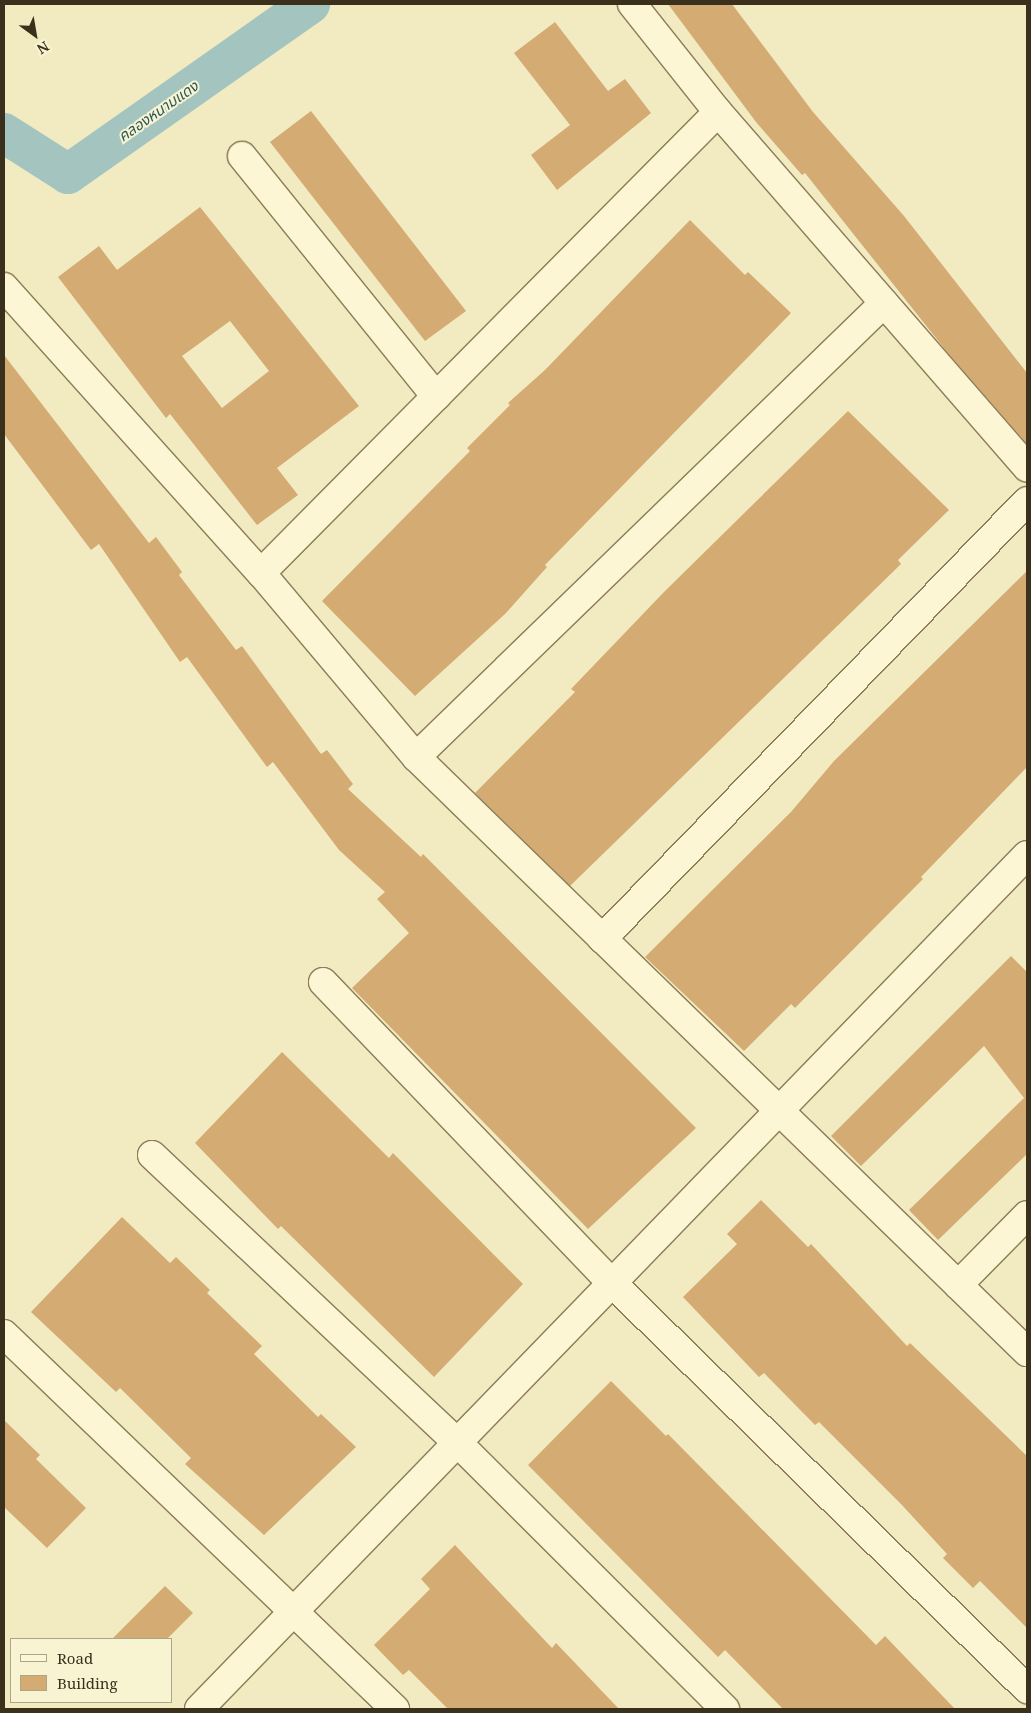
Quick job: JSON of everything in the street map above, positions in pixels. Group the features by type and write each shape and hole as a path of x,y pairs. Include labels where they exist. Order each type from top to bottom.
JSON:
{"street":[{"path":"632,4 718,112 1027,468"},
{"path":"261,572 718,112"},
{"path":"242,156 436,396"},
{"path":"4,287 261,572 416,757 1027,1352"},
{"path":"416,757 884,303"},
{"path":"602,939 1027,501"},
{"path":"199,1709 1027,856"},
{"path":"323,982 612,1284 1027,1689"},
{"path":"152,1155 458,1442 725,1709"},
{"path":"958,1285 1027,1215"},
{"path":"4,1334 295,1610 395,1709"}],"building":[{"path":"668,4 732,4 813,112 904,216 1027,373 1027,444 947,352 805,173 802,175 756,122"},
{"path":"555,22 608,91 625,79 651,113 557,190 531,155 570,125 514,53"},
{"path":"311,111 466,311 425,341 270,142"},
{"path":"200,207 359,406 277,468 298,495 257,525 170,414 166,418 58,277 99,246 117,270","holes":["230,321 269,371 222,408 182,356"]},
{"path":"690,220 745,275 748,272 791,313 545,565 547,567 505,614 415,696 322,601 470,451 467,448 510,405 508,403 545,370"},
{"path":"4,355 149,543 156,537 182,572 179,575 236,650 242,646 321,754 327,750 353,784 348,789 421,857 423,854 696,1128 588,1229 352,988 409,933 377,899 385,892 339,850 273,762 267,767 187,657 180,662 99,544 91,550 4,434"},
{"path":"848,411 949,510 898,560 901,564 570,886 475,793 575,692 571,689 664,592"},
{"path":"1027,571 1027,767 921,877 923,879 795,1008 791,1004 744,1051 645,957 791,812 834,761"},
{"path":"1011,956 1027,972 1027,1154 938,1240 909,1210 1024,1098 984,1046 861,1166 831,1136"},
{"path":"282,1052 389,1158 393,1153 523,1284 434,1377 281,1226 278,1229 195,1143"},
{"path":"761,1200 808,1247 811,1244 907,1346 910,1343 1027,1456 1027,1628 980,1581 973,1588 943,1558 947,1554 901,1504 819,1422 815,1425 764,1373 759,1377 683,1297 737,1244 727,1234"},
{"path":"122,1217 170,1263 176,1257 210,1290 207,1293 262,1346 254,1354 318,1417 321,1414 356,1447 264,1535 185,1464 191,1458 120,1388 116,1392 31,1312"},
{"path":"611,1381 666,1436 668,1434 876,1645 885,1636 955,1709 783,1709 725,1650 718,1657 528,1465"},
{"path":"4,1420 40,1455 36,1459 86,1508 47,1548 4,1507"},
{"path":"455,1545 552,1648 556,1643 619,1709 448,1709 409,1670 403,1675 374,1645 430,1589 421,1579"},
{"path":"165,1586 193,1613 168,1638 113,1638"}],"waterway":[{"name":"คลองหนามแดง","path":"4,133 68,174 310,4"}]}
